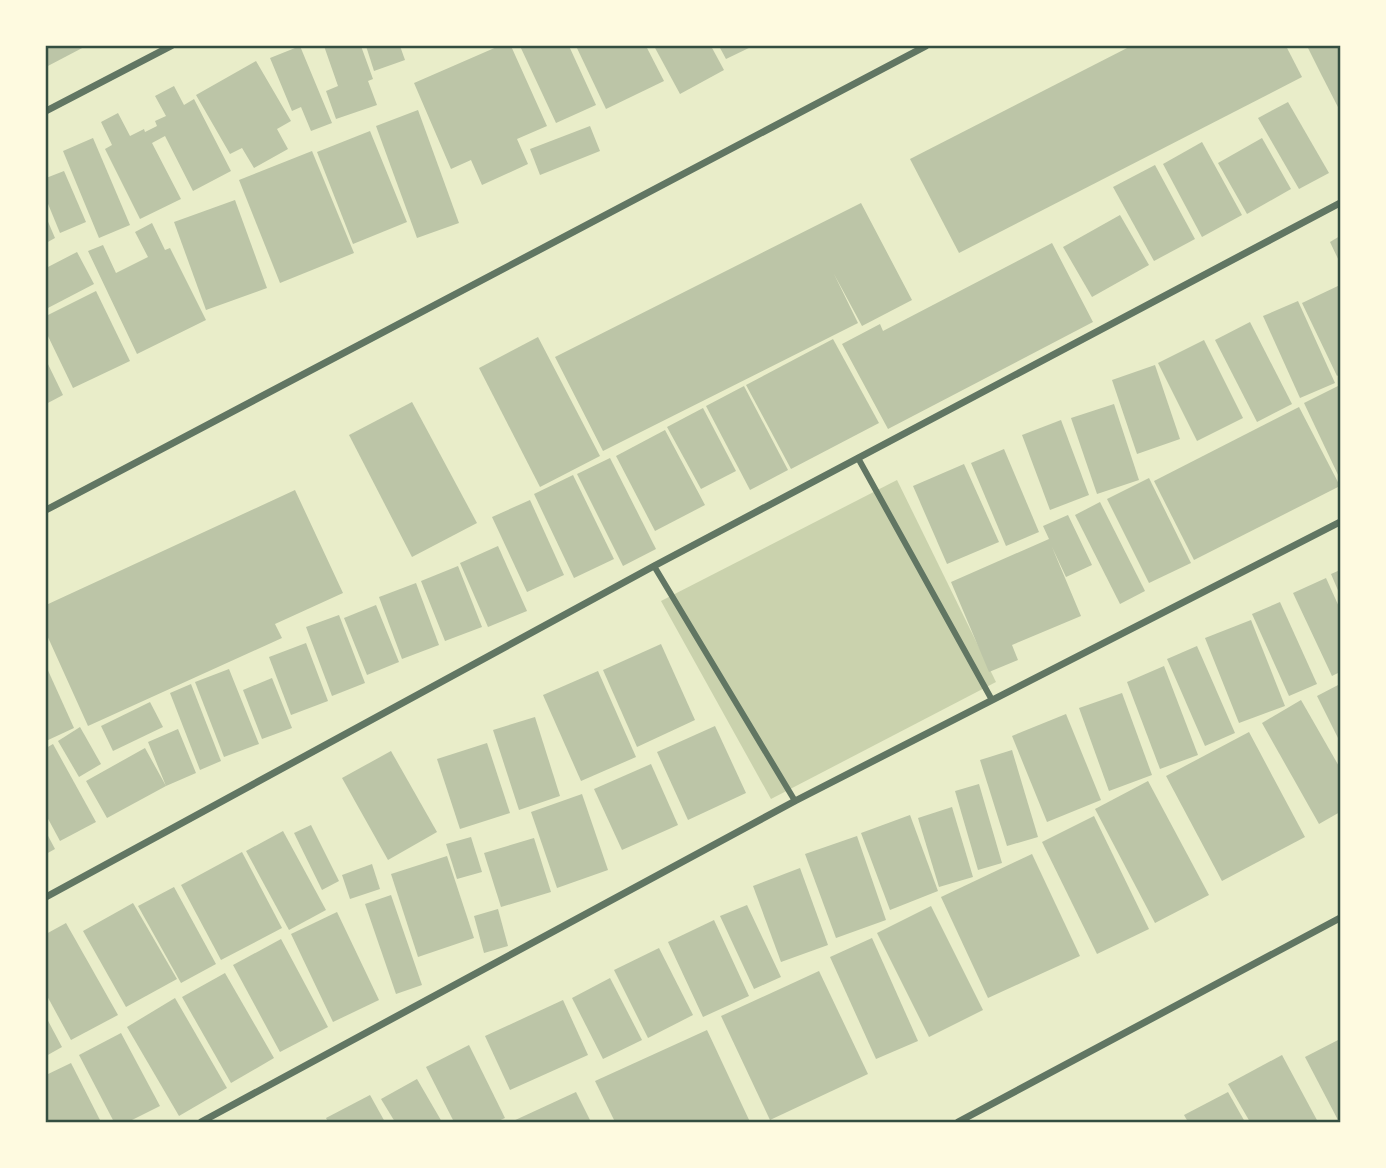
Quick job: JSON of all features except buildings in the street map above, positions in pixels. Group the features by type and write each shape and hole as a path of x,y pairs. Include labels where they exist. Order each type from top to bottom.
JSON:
{"street":[{"path":"46,111 171,46"},
{"path":"46,510 926,46"},
{"path":"46,897 654,566 1340,203"},
{"path":"858,458 992,700"},
{"path":"201,1122 795,801 1340,522"},
{"path":"654,566 795,801"},
{"path":"958,1122 1340,918"}],"green space":[{"path":"897,480 996,682 771,799 661,601"}]}
